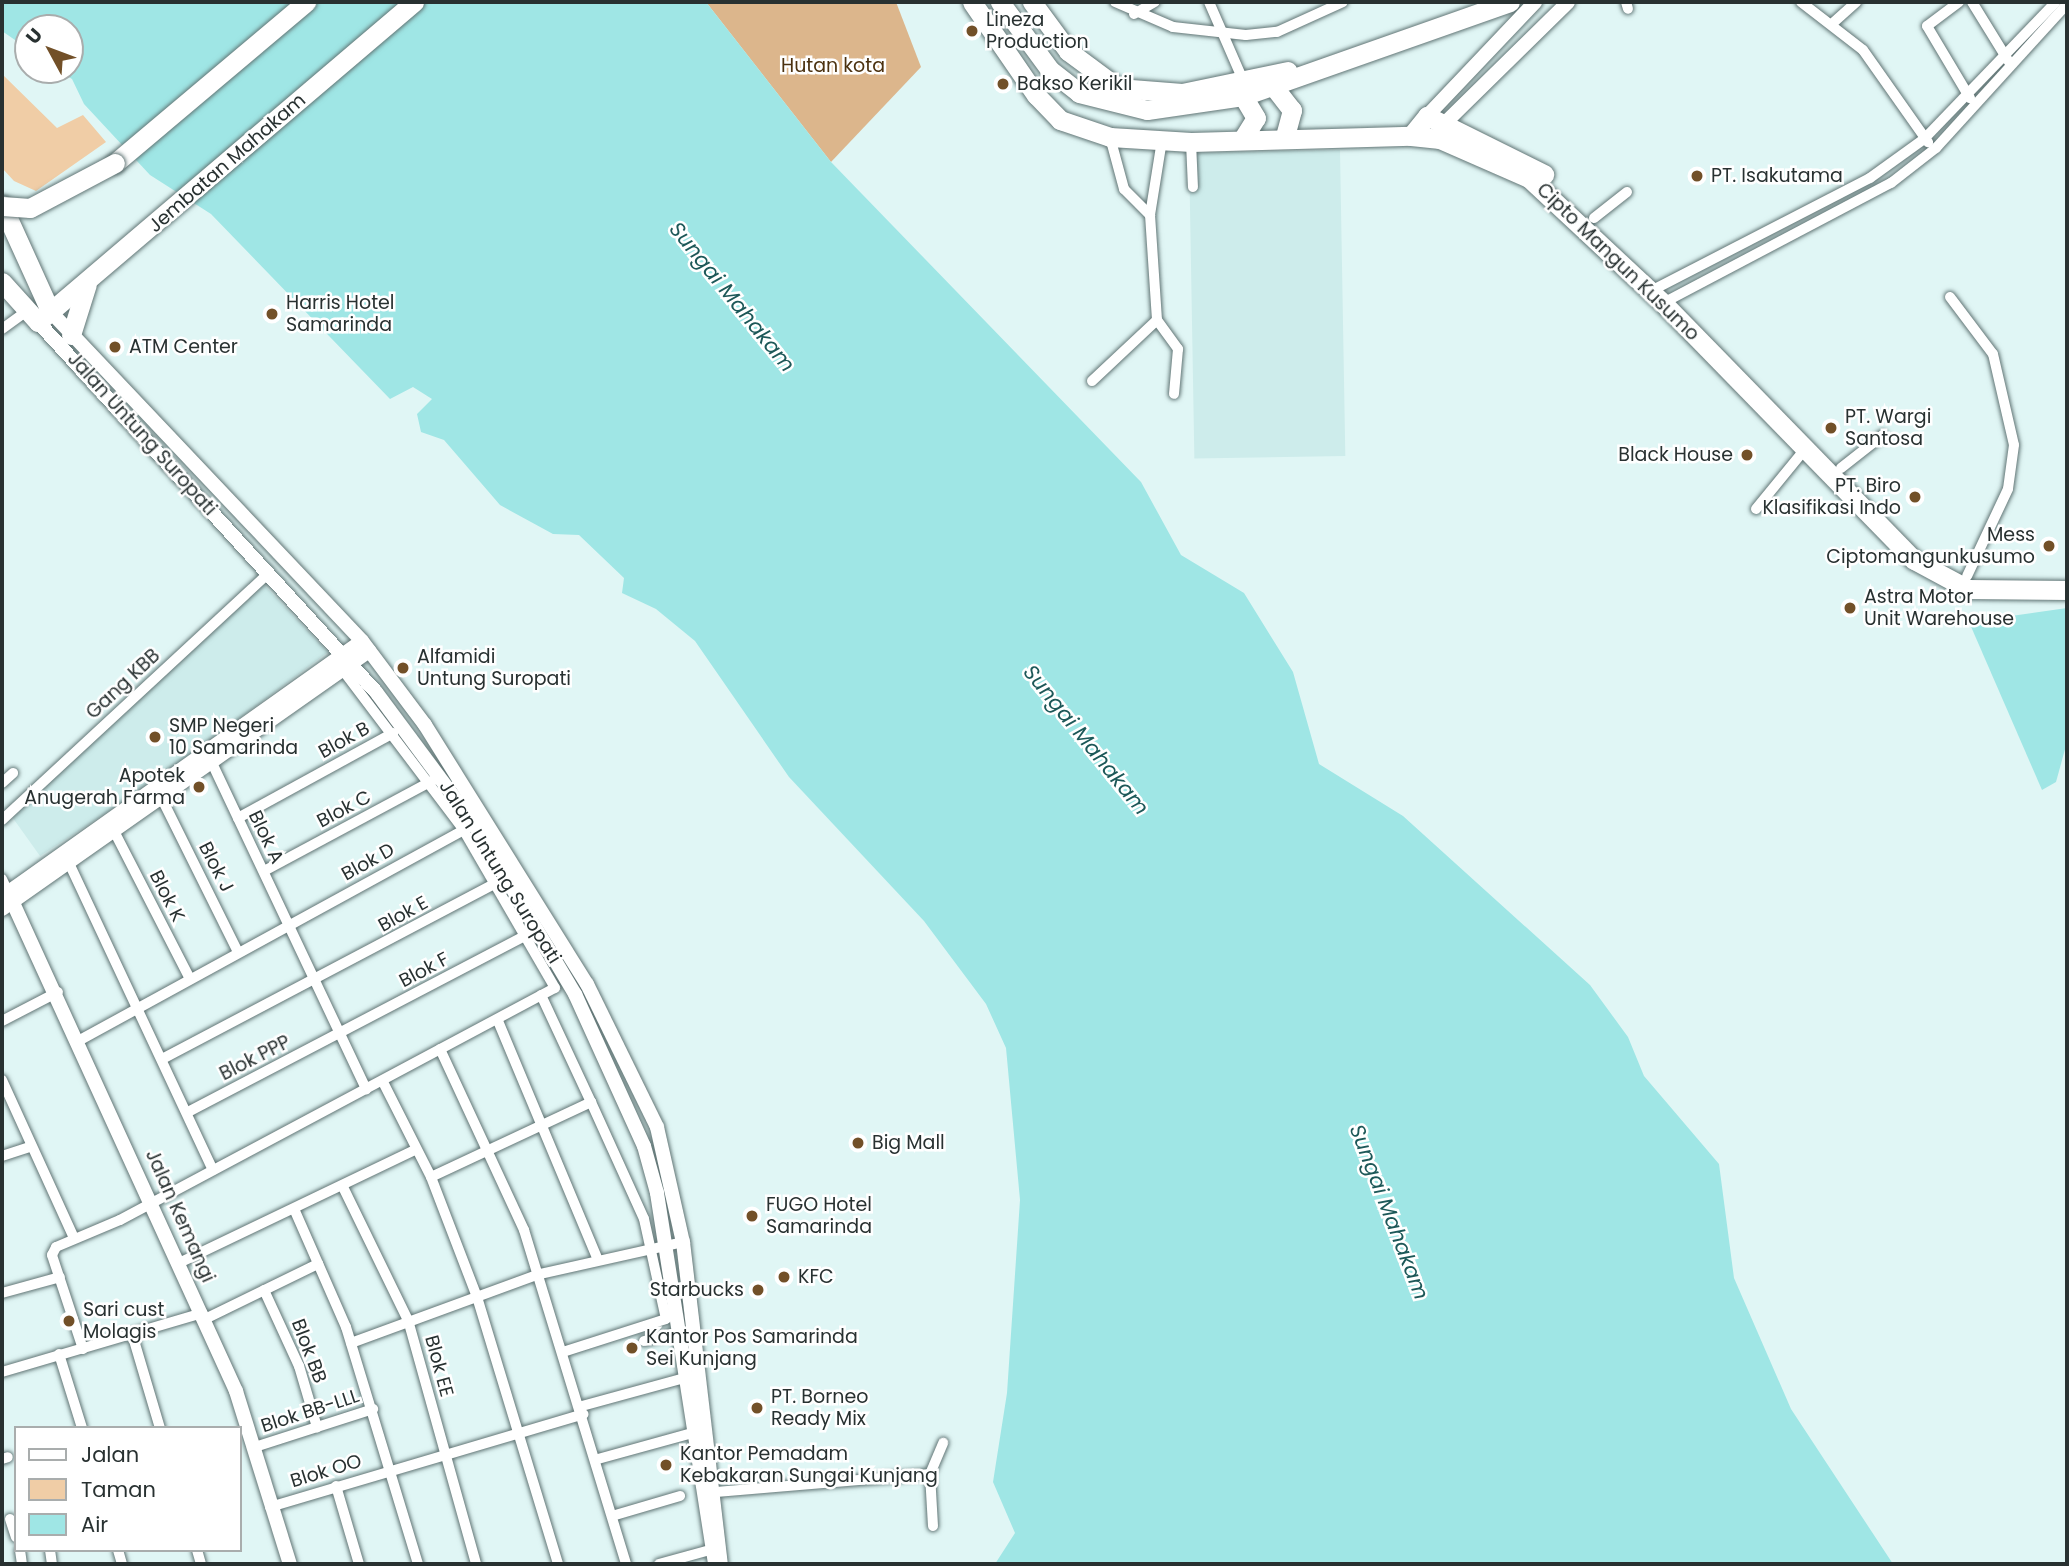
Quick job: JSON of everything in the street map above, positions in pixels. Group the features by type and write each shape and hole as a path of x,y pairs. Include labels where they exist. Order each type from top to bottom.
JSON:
{"highway":[{"path":"39,314 2,206 30,208 52,200 116,163 306,2"},
{"name":"Jembatan Mahakam","path":"39,314 88,283 414,2"},
{"name":"Cipto Mangun Kusumo","path":"972,2 1035,95 1060,120 1110,137 1191,142 1411,136 1443,131 1540,170 1594,218 1905,553 1941,579 1985,592 2067,590"},
{"path":"1032,2 1068,51 1118,88 1182,93 1273,86 1510,2"},
{"path":"1002,5 1051,70 1079,93 1147,110 1315,73"},
{"path":"1273,86 1292,110 1284,139"},
{"path":"1242,87 1256,118 1242,141"},
{"path":"1411,136 1427,116"},
{"name":"Cipto Mangun Kusumo","path":"1427,116 1443,131 1543,187 1662,294 1841,468 1917,548 1967,576 2067,579"},
{"path":"2,282 39,314"},
{"path":"71,335 88,283"}],"main road":[{"path":"1427,116 1535,2"},
{"path":"1443,131 1568,2"},
{"name":"Jalan Untung Suropati","path":"39,314 71,335 365,646 444,753 587,984 657,1127 716,1492 715,1564"},
{"name":"Jalan Untung Suropati","path":"39,314 344,662 469,827 561,985 644,1146 676,1243 681,1332 695,1432 720,1564"},
{"path":"5,896 69,863 162,799 365,646"},
{"path":"5,896 344,662"},
{"name":"Jalan Kemangi","path":"5,896 58,992 155,1202 258,1446 270,1507 290,1564"}],"street":[{"path":"1115,2 1134,14 1223,34 1277,32 1343,2"},
{"path":"1134,14 1155,2"},
{"path":"1209,2 1242,87"},
{"path":"1801,2 1833,22 1863,50 1924,139 1936,148"},
{"path":"1833,22 1856,2"},
{"path":"1959,2 1927,26 1967,96 1977,105"},
{"path":"1972,2 2009,62"},
{"path":"1662,294 1862,201 1936,148 1977,105 2056,2"},
{"path":"1662,294 1841,195 1924,139 1967,96 2009,62 2067,4"},
{"path":"1110,137 1124,189 1150,215"},
{"path":"1162,140 1150,215 1157,320 1178,349 1174,394"},
{"path":"1191,142 1193,187"},
{"path":"1594,218 1627,192"},
{"path":"1950,298 1993,355 2014,445 2008,489 1967,576"},
{"path":"2,329 39,314"},
{"path":"1093,380 1157,320"},
{"path":"1841,468 1883,435"},
{"path":"1756,509 1806,448"},
{"name":"Gang KBB","path":"2,820 268,573"},
{"path":"344,662 393,733 435,779"},
{"name":"Blok B","path":"238,818 393,733"},
{"name":"Blok A","path":"212,763 366,1089"},
{"path":"2,783 13,773"},
{"name":"Blok C","path":"264,871 435,779"},
{"name":"Blok J","path":"162,799 237,950"},
{"name":"Blok D","path":"80,1040 237,950 290,926 469,827"},
{"name":"Blok K","path":"114,831 189,977"},
{"path":"69,863 134,1008 163,1058 214,1170"},
{"path":"83,1349 52,1251 74,1238 155,1202 561,985 526,935 501,881"},
{"name":"Blok E","path":"163,1058 316,982 501,881"},
{"name":"Blok F","path":"339,1035 526,935"},
{"path":"2,1021 58,992"},
{"path":"541,995 591,1102 652,1249 666,1319 566,1351"},
{"path":"498,1021 598,1261"},
{"name":"Blok PPP","path":"188,1112 339,1035"},
{"path":"440,1049 491,1148 540,1274 566,1351 626,1564"},
{"path":"2,1080 30,1147 74,1238"},
{"path":"383,1082 430,1177 477,1297 517,1437 558,1564"},
{"path":"430,1177 591,1102"},
{"path":"2,1156 30,1147"},
{"path":"179,1263 295,1211 415,1150"},
{"name":"Blok EE","path":"344,1187 408,1320 476,1564"},
{"path":"295,1211 351,1343 393,1470 418,1564"},
{"path":"351,1343 540,1274 676,1243"},
{"path":"2,1372 203,1316 318,1264"},
{"path":"2,1293 60,1277"},
{"name":"Blok BB","path":"264,1290 299,1366 317,1427"},
{"path":"644,1341 681,1332"},
{"path":"133,1337 159,1426"},
{"path":"59,1354 81,1426"},
{"name":"Blok OO","path":"270,1507 336,1486 517,1437 583,1410 688,1377"},
{"name":"Blok BB-LLL","path":"258,1446 373,1409"},
{"path":"598,1459 695,1432"},
{"path":"933,1526 930,1474 943,1443"},
{"path":"716,1492 930,1474"},
{"path":"336,1486 359,1564"},
{"path":"612,1516 680,1496"},
{"path":"659,1564 717,1548"}],"shaded area":[{"path":"1340,150 1345,456 1194,459 1189,153"},
{"name":"SMP Negeri 10 Samarinda","path":"262,583 328,652 163,776 40,856 10,814"}],"green space":[{"name":"Hutan kota","path":"706,2 896,2 921,67 831,162"},
{"path":"2,74 57,128 83,115 106,142 36,191 14,181 2,168"}],"water":[{"name":"Sungai Mahakam","path":"2,2 706,2 831,162 1141,482 1181,555 1244,593 1293,672 1319,764 1403,816 1590,985 1628,1037 1644,1076 1719,1164 1734,1278 1791,1409 1893,1564 995,1564 1015,1533 993,1482 1007,1393 1020,1200 1006,1048 986,1004 924,921 789,777 695,641 656,609 622,593 624,578 579,535 553,534 500,505 444,440 421,432 417,414 432,399 413,387 390,399 211,214 150,175 84,104 74,84 84,84 84,14 14,14 14,39 2,31"},
{"path":"2067,608 2067,742 2056,782 2042,790 1969,622"}],"place":[{"name":"Lineza Production","path":"972,31"},
{"name":"Bakso Kerikil","path":"1003,84"},
{"name":"PT. Isakutama","path":"1697,176"},
{"name":"Harris Hotel Samarinda","path":"272,314"},
{"name":"ATM Center","path":"115,347"},
{"name":"PT. Wargi Santosa","path":"1831,428"},
{"name":"Black House","path":"1747,455"},
{"name":"PT. Biro Klasifikasi Indo","path":"1915,497"},
{"name":"Mess Ciptomangunkusumo","path":"2049,546"},
{"name":"Astra Motor Unit Warehouse","path":"1850,608"},
{"name":"Alfamidi Untung Suropati","path":"403,668"},
{"name":"SMP Negeri 10 Samarinda","path":"155,737"},
{"name":"Apotek Anugerah Farma","path":"199,787"},
{"name":"Big Mall","path":"858,1143"},
{"name":"FUGO Hotel Samarinda","path":"752,1216"},
{"name":"KFC","path":"784,1277"},
{"name":"Starbucks","path":"758,1290"},
{"name":"Sari cust Molagis","path":"69,1321"},
{"name":"Kantor Pos Samarinda Sei Kunjang","path":"632,1348"},
{"name":"PT. Borneo Ready Mix","path":"757,1408"},
{"name":"Kantor Pemadam Kebakaran Sungai Kunjang","path":"666,1465"}]}
